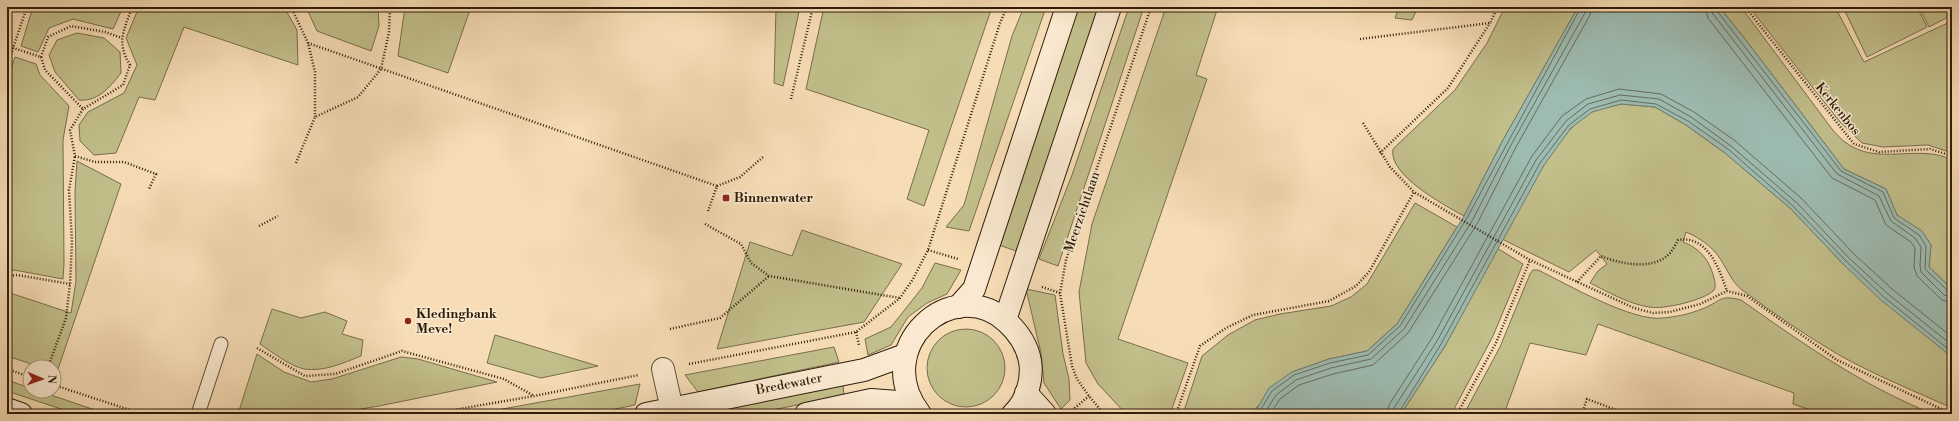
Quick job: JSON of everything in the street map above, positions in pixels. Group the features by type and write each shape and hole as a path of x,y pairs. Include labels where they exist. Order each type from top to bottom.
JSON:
{"street":[{"path":"958,307 974,289 1067,7"},
{"path":"1005,320 1110,7"},
{"path":"915,408 904,380 905,355 912,338 924,323 940,313 958,307 983,309 1005,320 1020,335 1028,353 1031,374 1026,394 1013,414"},
{"name":"Bredewater","path":"646,414 673,411 864,370 905,355"},
{"path":"663,369 673,411"},
{"path":"1026,394 1045,414"},
{"path":"806,414 871,400 915,408"},
{"path":"7,409 21,414"}],"lane":[{"path":"198,414 221,344"}],"path":[{"path":"7,66 27,7"},
{"path":"51,359 66,318 70,284 72,241 69,190 75,156 70,130 84,109 123,85 130,65 123,54 122,38 132,7"},
{"path":"291,7 308,43 315,72 315,117 296,163"},
{"path":"315,117 358,97 381,69 390,32 390,7"},
{"path":"791,99 813,7"},
{"path":"430,414 534,396 663,369 856,332 900,298 913,279 928,250 997,31 1007,7"},
{"name":"Meerzichtlaan","path":"1104,414 1088,396 1077,379 1072,366 1060,293 1063,273 1151,7"},
{"path":"1380,153 1448,88 1490,23 1498,7"},
{"name":"Kerkenbos","path":"1745,7 1854,144 1879,152 1930,149 1952,156"},
{"path":"1360,39 1490,23"},
{"path":"84,109 45,70 41,57 48,37 71,26 105,32 122,38"},
{"path":"308,43 717,186 740,177 763,157"},
{"path":"7,46 41,57"},
{"path":"1363,123 1380,153 1390,167 1414,192 1442,210 1530,260 1634,308 1653,313 1670,312 1700,304 1727,291 1746,296 1837,360 1952,414"},
{"path":"75,156 95,162 124,162 156,174 149,189"},
{"path":"708,211 717,186"},
{"path":"1176,414 1200,346 1226,328 1253,315 1329,301 1356,286 1369,272 1414,192"},
{"path":"259,226 278,216"},
{"path":"705,224 741,244 751,263 769,276 900,298"},
{"path":"1577,282 1601,256 1621,263 1657,262 1669,254 1678,240 1687,238 1696,242 1715,260 1727,291"},
{"path":"1457,414 1496,343 1530,260"},
{"path":"7,276 17,274 70,284"},
{"path":"670,329 720,318 769,276"},
{"path":"257,348 305,376 335,374 402,351 504,379 534,396"},
{"path":"7,369 22,374"},
{"path":"62,389 142,414"},
{"path":"1068,414 1088,396"},
{"path":"1582,414 1587,399 1628,414"}],"shaded area":[{"path":"33,7 123,7 113,29 73,19 49,28 38,52 21,46"},
{"path":"139,7 284,7 297,30 298,65 184,27 155,100 139,97 116,153 94,155 80,141 79,125 88,112 124,93 137,65 126,38"},
{"path":"306,7 378,7 379,26 371,51 317,31"},
{"path":"405,7 471,7 448,73 398,56"},
{"path":"774,7 800,7 783,86 774,83 776,8"},
{"path":"824,7 992,7 924,206 907,199 929,130 806,89"},
{"path":"1024,7 1046,7 969,231 946,227 964,205 1012,36"},
{"path":"1078,7 1100,7 1016,251 999,245"},
{"path":"1129,7 1144,7 1058,266 1039,259 1072,175"},
{"path":"1166,7 1218,7 1196,75 1207,79 1118,339 1188,363 1170,414 1126,414 1098,384 1086,363 1079,292 1092,224"},
{"path":"1399,7 1418,7 1412,20 1395,18"},
{"path":"1505,7 1578,7 1503,140 1464,216 1431,197 1408,179 1399,169 1394,159 1393,149 1455,90 1487,43"},
{"path":"1719,7 1741,7 1832,129 1845,142 1857,149 1871,153 1912,153 1939,155 1952,160 1952,289 1929,267 1931,245 1922,232 1897,215 1886,189 1844,169"},
{"path":"1749,7 1835,7 1864,62 1952,21 1952,153 1928,145 1883,147 1862,143 1840,122"},
{"path":"1843,7 1917,7 1927,27 1867,57"},
{"path":"1919,7 1952,7 1952,15 1929,27"},
{"path":"77,33 104,38 120,52 121,73 103,92 92,99 79,100 55,72 49,55 57,40"},
{"path":"15,57 36,64 40,75 69,106 63,140 63,279 14,270 7,271 7,80"},
{"path":"1621,104 1655,107 1686,125 1725,153 1791,209 1844,265 1952,357 1952,408 1895,383 1839,355 1802,332 1742,290 1733,280 1714,251 1701,240 1686,232 1683,242 1694,248 1707,261 1714,279 1715,289 1709,294 1693,301 1673,306 1655,308 1626,300 1590,283 1598,271 1607,264 1596,250 1569,272 1502,239 1541,169 1566,134 1579,121 1592,112"},
{"path":"77,161 121,184 61,359 22,359 22,361 7,356 7,292 71,313 76,281 75,192"},
{"path":"1415,203 1457,227 1397,324 1367,351 1329,359 1292,372 1256,408 1254,414 1183,414 1202,356 1228,335 1255,320 1280,314 1331,306 1351,297 1367,284"},
{"path":"802,230 902,264 864,322 717,349 750,242 792,256"},
{"path":"1497,248 1523,264 1493,336 1454,409 1450,414 1401,414 1445,346"},
{"path":"935,263 961,270 947,294 927,303 908,317 891,345 868,355 865,339 891,327 922,288"},
{"path":"1533,270 1538,270 1617,308 1650,318 1668,318 1688,314 1724,298 1741,300 1834,363 1907,403 1933,414 1822,414 1793,404 1794,393 1598,324 1586,355 1530,343 1504,414 1464,414 1500,347"},
{"path":"1026,289 1055,295 1063,354 1069,379 1070,400 1061,409 1044,383 1041,353"},
{"path":"272,309 301,318 325,312 347,321 342,334 363,340 361,356 333,366 319,369 304,369 293,365 260,344"},
{"path":"958,329 974,329 988,335 999,346 1005,360 1005,376 999,390 988,401 974,407 958,407 944,401 933,390 927,376 927,360 933,346 944,335"},
{"path":"495,335 598,366 541,378 487,363"},
{"path":"834,347 839,362 698,392 685,375"},
{"path":"257,354 284,372 311,382 332,379 401,357 418,359 497,382 379,406 330,414 238,414"},
{"path":"7,380 22,385 22,396 7,391"},
{"path":"640,384 635,405 591,414 475,414"},
{"path":"843,384 844,396 751,414 735,414 728,411 727,408"},
{"path":"31,399 62,399 107,414 76,414"}],"water":[{"path":"1578,7 1719,7 1844,169 1886,189 1897,215 1922,231 1931,245 1929,267 1952,289 1952,357 1882,301 1844,265 1791,209 1725,153 1686,125 1655,107 1621,104 1592,112 1571,128 1544,165 1445,346 1401,414 1254,414 1269,388 1292,372 1329,359 1367,351 1397,324 1464,216 1503,140"}],"place":[{"name":"Binnenwater","path":"726,198"},
{"name":"Kledingbank Meve!","path":"408,321"}]}
